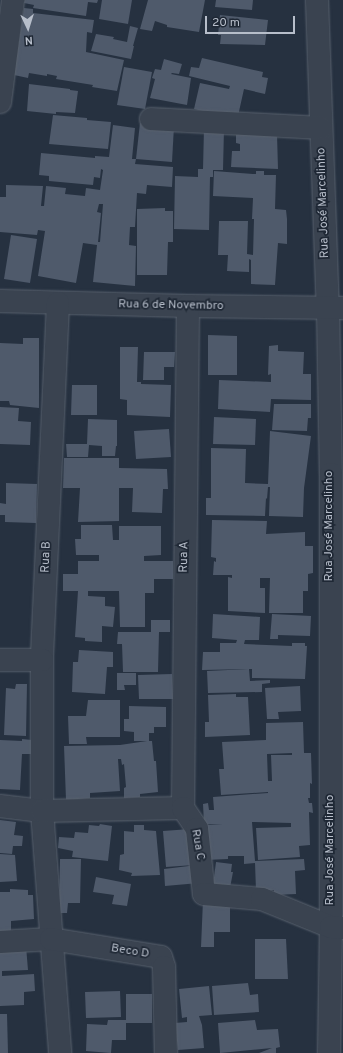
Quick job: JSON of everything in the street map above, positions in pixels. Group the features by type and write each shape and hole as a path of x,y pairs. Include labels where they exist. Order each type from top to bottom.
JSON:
{"street":[{"path":"0,96 13,0"},
{"name":"Rua José Marcelinho","path":"317,0 322,128 335,308 337,474 337,927 329,1053"},
{"path":"151,119 322,128"},
{"name":"Rua 6 de Novembro","path":"0,302 335,308"},
{"name":"Rua B","path":"42,812 42,660 58,303"},
{"name":"Rua A","path":"183,808 188,306"},
{"path":"0,660 42,660"},
{"path":"0,806 42,812 183,808"},
{"name":"Rua C","path":"183,808 197,829 204,894 262,898 337,927"},
{"path":"42,812 60,1053"},
{"path":"0,942 51,939"},
{"name":"Beco D","path":"51,939 161,957 164,967 166,1053"}],"building":[{"path":"25,0 98,0 97,3 88,2 86,16 33,8 34,5 24,3"},
{"path":"102,0 132,0 128,24 99,19"},
{"path":"148,0 205,0 199,32 167,27 167,25 155,21 152,31 140,29"},
{"path":"216,0 253,0 252,10 215,7"},
{"path":"24,8 33,9 33,13 94,20 92,33 87,32 86,52 124,60 117,91 92,87 93,85 56,79 57,76 47,74 47,76 29,73 28,78 14,75"},
{"path":"220,15 268,20 265,45 220,44 221,35 218,35"},
{"path":"130,26 138,28 131,59 91,51 96,34 114,37 113,39 127,42"},
{"path":"202,58 263,72 262,77 268,78 265,94 244,89 238,116 223,116 194,109 200,83 229,89 230,86 189,76 191,67 199,68"},
{"path":"164,59 182,64 179,74 171,74 191,78 187,105 150,98 155,79 152,78 155,69 161,70"},
{"path":"124,67 152,72 145,109 117,105"},
{"path":"29,84 78,91 75,113 56,112 56,114 27,111"},
{"path":"53,115 111,122 108,149 49,144"},
{"path":"140,123 174,126 172,162 136,159"},
{"path":"113,125 135,128 132,159 136,159 135,164 173,167 172,187 147,185 146,194 137,193 135,227 130,227 129,245 136,246 135,286 93,282 97,245 83,243 76,283 38,276 45,231 38,230 37,235 0,232 0,197 6,197 6,185 43,186 41,206 44,206 46,186 66,188 65,194 85,196 86,188 100,190 103,170 101,169 100,178 94,177 93,185 49,181 49,176 39,175 41,153 95,158 95,156 109,157","holes":["99,204 103,204 100,242 98,242 101,213 97,212"]},
{"path":"204,128 224,129 223,170 213,170 213,177 210,177 209,230 174,229 175,176 198,177 198,169 203,169"},
{"path":"236,132 277,134 278,169 231,167 232,151 240,151 240,144 236,143"},
{"path":"214,171 256,174 256,171 264,171 264,175 276,175 275,209 286,210 287,244 278,243 275,285 251,284 251,260 249,259 249,272 227,271 228,255 218,255 219,221 248,221 247,254 253,255 253,198 213,196"},
{"path":"165,208 165,211 173,211 173,242 168,242 167,275 137,275 137,209"},
{"path":"11,235 37,239 30,283 4,279"},
{"path":"208,335 237,336 237,375 208,375"},
{"path":"23,338 39,338 39,408 10,405 9,401 0,401 0,343 23,344"},
{"path":"278,345 278,351 304,352 303,374 311,374 311,400 271,399 270,412 218,409 219,380 271,382 271,374 268,375 269,346"},
{"path":"120,347 138,347 137,382 141,382 141,384 171,385 170,417 127,415 127,400 120,399"},
{"path":"144,352 175,352 174,367 164,367 164,380 143,380"},
{"path":"72,385 97,385 97,415 71,415"},
{"path":"274,404 311,404 311,418 308,418 307,431 272,430"},
{"path":"0,407 19,408 18,421 31,422 30,445 0,444"},
{"path":"214,417 256,419 255,445 213,444"},
{"path":"88,419 117,420 117,446 115,456 102,456 102,446 89,445 88,457 67,457 66,444 87,444"},
{"path":"169,429 171,457 136,459 134,431"},
{"path":"270,431 311,436 304,488 303,517 269,516 270,487 268,487 267,499 266,498 265,516 206,515 206,498 211,498 211,448 246,449 245,483 268,484"},
{"path":"64,458 119,458 119,468 167,469 168,489 163,489 162,513 132,512 133,488 119,488 119,521 78,522 80,488 63,488"},
{"path":"6,483 37,484 36,523 5,522 5,515 0,515 0,503 6,504"},
{"path":"212,520 267,521 266,534 305,532 305,546 313,546 313,573 308,574 308,591 303,591 303,613 269,613 270,578 260,578 260,588 265,588 265,613 228,611 228,577 232,578 232,575 213,575 214,561 216,562 216,558 211,557"},
{"path":"81,525 112,525 113,540 119,540 119,526 161,526 161,555 144,556 144,561 173,561 173,579 154,579 154,593 145,593 145,627 120,627 119,591 88,591 88,596 105,597 105,606 115,607 113,627 102,626 102,642 85,641 85,638 75,637 78,591 63,591 63,574 78,574 78,561 99,561 99,555 76,555 75,539 81,539"},
{"path":"213,614 260,617 259,640 245,640 244,644 292,646 292,643 305,643 305,646 307,646 305,679 252,678 252,669 202,670 203,652 220,652 220,643 236,643 237,640 212,638"},
{"path":"272,614 311,616 310,636 278,635 278,639 270,639"},
{"path":"151,620 170,620 170,632 159,632 158,672 123,672 122,644 117,644 118,632 151,632"},
{"path":"79,650 113,652 113,667 107,667 105,694 72,692 73,662 78,662"},
{"path":"249,669 250,681 270,680 270,683 262,684 262,692 208,693 207,671"},
{"path":"117,673 136,673 136,685 124,685 125,690 117,690"},
{"path":"172,674 173,699 139,699 138,675"},
{"path":"16,684 27,684 26,736 4,735 6,688 15,689"},
{"path":"300,686 301,711 278,712 279,719 267,719 265,688"},
{"path":"236,694 236,697 248,697 250,735 205,737 205,722 209,722 208,695"},
{"path":"88,700 120,700 120,737 86,737 87,744 69,744 68,716 86,716"},
{"path":"129,706 166,707 166,727 154,727 154,733 149,733 149,741 152,741 154,761 156,761 158,792 140,794 140,797 124,798 124,788 126,787 124,764 122,765 121,759 118,759 120,791 90,793 90,798 66,800 64,746 120,745 147,741 134,741 134,732 124,731 124,719 129,719"},
{"path":"303,722 304,753 311,753 312,784 310,783 310,798 308,798 309,803 312,803 313,813 309,812 310,845 299,846 300,857 258,860 256,828 291,827 291,823 252,822 255,861 304,859 305,870 295,871 296,894 274,895 274,890 256,891 255,863 244,864 244,856 228,856 228,859 205,860 203,825 223,824 204,824 203,804 208,803 209,810 214,810 213,797 268,793 221,795 219,769 224,769 222,742 266,740 266,723","holes":["292,753 292,755 271,755 272,781 268,781 267,754"]},
{"path":"22,739 32,740 31,754 22,754 20,790 0,789 0,740 22,741"},
{"path":"0,820 16,822 14,835 23,836 22,846 13,846 12,854 0,853"},
{"path":"100,824 112,826 108,861 72,857 73,851 58,848 59,837 74,838 75,832 88,833 89,825 99,826"},
{"path":"134,825 144,825 144,830 156,831 160,875 131,876 132,873 119,870 120,855 124,854 124,831 134,832"},
{"path":"190,829 194,865 166,867 163,831"},
{"path":"0,854 15,855 17,881 0,882"},
{"path":"60,859 81,859 80,903 68,903 67,913 59,913"},
{"path":"216,862 232,864 231,872 233,872 230,888 213,885"},
{"path":"197,865 199,883 165,886 164,869"},
{"path":"96,877 131,884 127,906 112,904 114,895 93,892"},
{"path":"10,889 28,890 28,895 33,895 34,919 11,921 11,931 0,940 0,892 10,892"},
{"path":"203,900 230,900 230,932 214,932 214,947 201,947"},
{"path":"255,939 286,939 288,979 255,979"},
{"path":"0,946 26,946 28,970 2,971 2,976 34,974 35,991 24,992 24,1005 0,1006"},
{"path":"248,983 250,995 258,994 259,1012 214,1015 212,986"},
{"path":"209,986 212,1015 199,1016 202,1025 204,1048 178,1050 175,1023 187,1022 187,1017 182,1018 179,989"},
{"path":"120,991 121,1017 86,1018 85,992"},
{"path":"126,994 152,994 152,1023 126,1023 126,1040 112,1040 111,1053 86,1051 87,1024 107,1025 108,1020 126,1020"},
{"path":"0,1014 7,1014 8,1053 0,1053"},
{"path":"255,1020 257,1030 278,1029 280,1047 276,1048 276,1053 259,1053 272,1048 220,1053 218,1023"}]}
